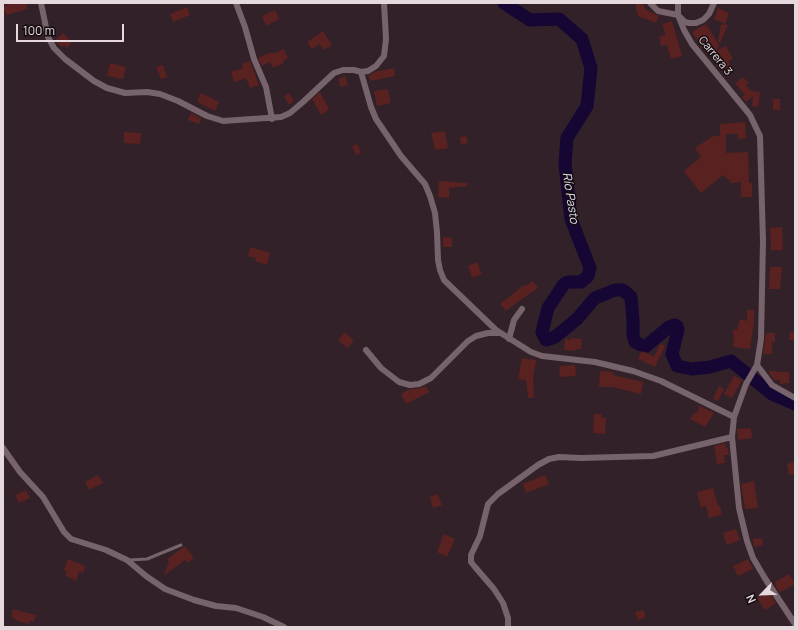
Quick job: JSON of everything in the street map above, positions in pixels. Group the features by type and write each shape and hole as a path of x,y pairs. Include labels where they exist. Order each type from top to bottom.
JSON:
{"street":[{"path":"41,3 48,37 54,48 65,59 94,81 107,88 125,93 146,92 160,94 178,101 202,114 223,121 272,119 281,117 290,113 334,73 343,70 354,70 361,72 368,71 376,66 384,56 386,39 384,3"},
{"path":"236,3 246,27 254,60 266,88 272,119"},
{"path":"650,3 658,11 678,15 685,22 689,23 696,23 703,20 710,14 714,3"},
{"name":"Carrera 3","path":"678,3 678,15 692,44 750,115 760,136 763,249 761,339 758,365"},
{"path":"361,72 376,119 401,156 425,184 430,196 435,213 438,260 444,280 500,332 509,339 542,356 595,362 633,371 662,381 734,417"},
{"path":"509,339 514,320 522,310"},
{"path":"366,350 381,368 399,382 410,385 419,384 431,378 468,341 476,336 488,332 500,332"},
{"path":"795,398 772,385 758,365 746,384 734,417 732,437 739,508 747,541 753,558 795,624"},
{"path":"508,627 508,618 503,603 494,589 471,562 471,555 480,536 488,504 498,494 538,464 549,459 559,457 581,458 653,456 732,437"},
{"path":"3,448 20,472 43,497 64,532 71,539 106,550 127,560 165,589 194,600 216,606 236,608 263,617 284,627"}],"lane":[{"path":"127,560 147,559 181,545"}],"building":[{"path":"10,3 26,3 28,9 6,15 3,7"},
{"path":"635,3 643,3 645,9 659,16 656,23 638,16"},
{"path":"187,7 190,15 173,22 170,14"},
{"path":"718,8 729,13 725,24 714,19"},
{"path":"275,10 279,19 266,26 262,16"},
{"path":"672,21 682,56 671,59 667,45 661,46 659,37 666,35 662,24"},
{"path":"706,24 719,45 716,51 726,46 733,59 728,61 734,70 725,76 719,66 717,67 710,53 707,55 692,32"},
{"path":"721,24 728,25 720,43 718,42"},
{"path":"323,31 332,45 324,50 320,44 312,49 307,42"},
{"path":"63,33 72,42 67,48 64,45 62,47 55,41"},
{"path":"284,49 288,58 283,61 284,63 273,68 270,62 262,66 258,58 271,52 272,54"},
{"path":"250,61 259,85 250,88 246,78 234,82 231,72 243,68 242,64"},
{"path":"110,63 126,67 123,79 107,76"},
{"path":"163,65 167,77 161,79 156,67"},
{"path":"394,68 395,76 370,81 369,75 375,72"},
{"path":"345,76 348,85 341,87 338,79"},
{"path":"742,78 749,83 746,85 751,91 760,92 758,107 752,106 753,96 746,102 742,97 745,95 735,83"},
{"path":"388,89 391,103 377,106 374,91"},
{"path":"320,92 329,109 321,115 312,99"},
{"path":"201,93 219,102 215,111 197,102"},
{"path":"289,93 294,101 289,105 284,96"},
{"path":"773,99 780,99 780,110 773,110"},
{"path":"191,113 201,118 199,124 188,120"},
{"path":"745,122 746,138 738,139 738,134 726,134 726,153 748,152 749,183 752,183 752,197 741,197 741,182 730,183 730,181 723,175 701,193 684,171 701,157 695,148 713,136 720,136 720,124"},
{"path":"445,131 448,148 435,150 431,133"},
{"path":"124,132 141,133 140,144 124,143"},
{"path":"466,136 468,143 461,145 460,137"},
{"path":"357,144 361,153 356,155 352,146"},
{"path":"439,181 467,183 467,186 449,188 449,198 438,197"},
{"path":"782,227 783,250 771,250 770,228"},
{"path":"443,237 452,238 452,247 443,247"},
{"path":"250,247 270,253 267,265 255,261 256,258 248,256"},
{"path":"477,262 482,274 472,278 468,266"},
{"path":"770,267 782,267 780,289 769,289"},
{"path":"533,281 538,288 506,311 500,304 524,285 525,286"},
{"path":"747,310 754,310 754,322 750,349 733,347 733,330 737,330 740,319 747,321"},
{"path":"345,332 354,341 347,348 338,340"},
{"path":"790,332 795,332 795,340 789,340"},
{"path":"766,333 775,333 775,342 772,342 772,354 763,354"},
{"path":"571,338 582,339 581,349 576,349 575,351 564,350 565,339 571,340"},
{"path":"660,344 665,346 655,367 638,359 642,351 654,357"},
{"path":"522,358 536,360 533,380 534,398 528,398 526,380 518,379"},
{"path":"575,365 576,376 560,377 559,366"},
{"path":"600,371 613,372 613,375 643,382 641,394 612,387 599,387"},
{"path":"769,371 789,372 789,383 780,384 780,380 774,380"},
{"path":"734,376 742,380 732,398 724,394"},
{"path":"426,386 429,392 406,404 401,394 410,389"},
{"path":"719,386 724,389 718,401 713,399"},
{"path":"700,406 714,413 705,427 690,419 694,413 696,414"},
{"path":"594,414 602,414 601,418 606,418 605,434 593,433"},
{"path":"751,428 752,438 738,440 737,429"},
{"path":"725,443 726,448 728,448 729,455 724,455 725,463 717,464 714,446"},
{"path":"795,462 795,474 789,475 787,464"},
{"path":"98,475 103,483 89,490 85,482"},
{"path":"545,475 549,484 526,493 523,484"},
{"path":"754,481 758,508 745,509 741,484"},
{"path":"713,488 722,515 709,518 706,506 701,508 697,492"},
{"path":"26,490 30,498 19,503 15,495"},
{"path":"438,494 442,505 433,508 430,497"},
{"path":"736,529 740,540 727,545 723,533"},
{"path":"444,534 455,539 447,557 437,552"},
{"path":"762,538 763,545 754,547 753,539"},
{"path":"185,546 194,558 187,563 185,560 163,576 169,562 167,559"},
{"path":"68,559 85,566 83,573 79,572 76,581 65,575 67,572 64,570"},
{"path":"748,559 753,569 738,576 733,566"},
{"path":"789,574 795,584 780,592 775,586 775,582"},
{"path":"768,591 776,603 765,610 757,598"},
{"path":"13,609 36,615 34,622 30,620 29,624 15,620 15,618 11,617"},
{"path":"643,610 646,617 638,620 635,612"}],"waterway":[{"name":"Río Pasto","path":"504,3 530,20 559,19 582,39 591,68 587,106 567,138 565,164 571,219 590,268 588,276 581,282 568,282 564,284 548,308 542,332 546,340 555,337 577,319 595,298 615,290 623,290 631,297 633,335 635,342 646,346 669,327 674,325 677,326 678,330 672,354 677,366 692,369 710,367 731,361 772,394 795,404"}]}
